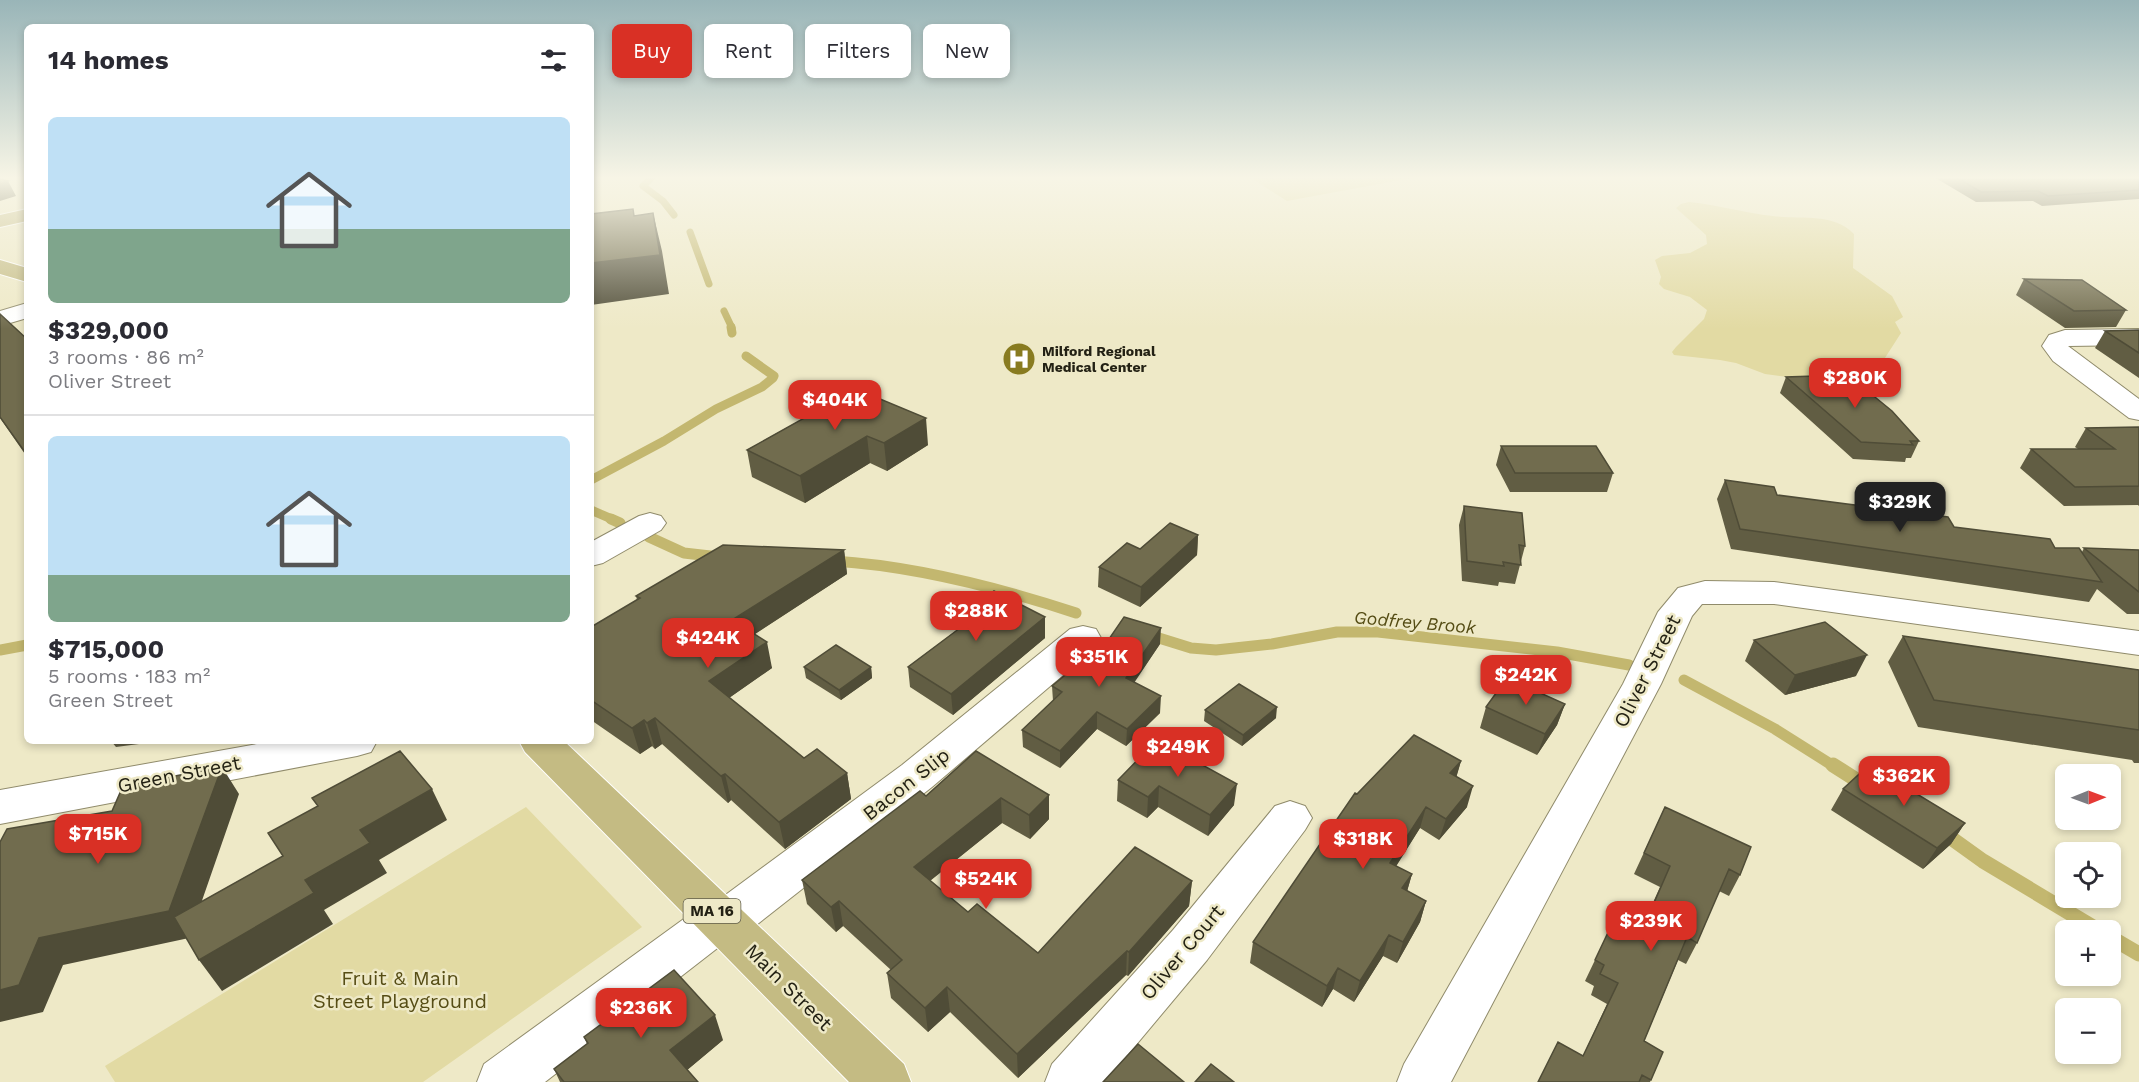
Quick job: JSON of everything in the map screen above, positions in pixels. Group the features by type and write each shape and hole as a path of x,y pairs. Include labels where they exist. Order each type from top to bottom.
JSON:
{"main road":[{"path":"0,267 24,274"},
{"name":"Main Street","path":"542,744 885,1082"}],"street":[{"path":"0,319 24,311"},
{"path":"2139,337 2065,338 2058,340 2055,346 2062,355 2139,412"},
{"path":"594,554 650,523"},
{"name":"Oliver Street","path":"1423,1082 1642,684 1676,612 1690,596 1714,591 1774,593 2139,643"},
{"name":"Bacon Slip","path":"502,1082 917,776 1083,638"},
{"name":"Green Street","path":"0,807 341,744"},
{"name":"Oliver Court","path":"1071,1082 1190,945 1290,818"}],"green space":[{"path":"1698,227 1846,227 1854,234 1853,268 1892,296 1903,317 1895,322 1901,333 1883,361 1889,373 1878,381 1820,381 1765,374 1736,363 1720,360 1674,355 1672,352 1704,319 1707,310 1690,297 1664,289 1659,284 1661,277 1655,260 1662,256 1690,253 1707,244 1706,235"},
{"name":"Fruit & Main Street Playground","path":"526,807 642,927 423,1082 115,1082 105,1066"}],"building":[{"path":"594,227 655,227 660,255 594,263"},
{"path":"2024,279 2082,280 2126,310 2074,311"},
{"path":"0,314 24,336 24,451 0,417"},
{"path":"2139,330 2139,353 2105,331"},
{"path":"1848,375 1892,411 1919,441 1910,441 1913,445 1861,442 1786,377"},
{"path":"856,389 926,418 884,443 867,436 800,476 747,450"},
{"path":"2139,427 2139,486 2075,487 2031,449 2115,449 2086,428"},
{"path":"1501,446 1596,446 1613,473 1515,473"},
{"path":"1725,480 1774,487 1777,495 1948,517 1954,527 2050,539 2055,548 2079,548 2102,582 1740,529"},
{"path":"1464,506 1522,513 1525,546 1519,545 1521,565 1503,562 1504,566 1467,561"},
{"path":"1170,523 1198,535 1141,587 1099,567 1127,543 1140,549"},
{"path":"723,545 844,550 732,620 767,642 709,681 804,758 817,749 847,773 779,822 725,774 721,776 655,718 647,723 644,720 632,728 594,702 594,625 640,598 636,596"},
{"path":"2084,548 2139,550 2139,592"},
{"path":"994,591 1045,617 951,694 908,667 964,625 956,621"},
{"path":"1124,617 1161,628 1126,678 1161,696 1127,729 1097,712 1060,751 1022,730 1062,692 1052,686 1087,657 1094,661"},
{"path":"1825,622 1867,655 1795,675 1754,640"},
{"path":"1903,636 2139,670 2139,730 1934,700"},
{"path":"836,645 871,667 839,690 804,667"},
{"path":"1507,678 1565,704 1545,734 1486,707"},
{"path":"1239,684 1277,707 1243,735 1205,710"},
{"path":"1414,735 1461,761 1450,773 1473,786 1446,819 1426,807 1390,863 1412,874 1402,888 1426,901 1403,942 1389,935 1360,981 1338,968 1327,986 1253,942 1355,793 1357,794"},
{"path":"1157,740 1237,784 1210,815 1159,786 1148,797 1118,780"},
{"path":"400,751 432,789 360,830 370,843 305,880 314,893 199,960 174,917 283,856 268,833 318,806 312,798"},
{"path":"976,751 1049,795 1029,815 1001,798 914,867 968,912 977,904 1038,953 1135,847 1192,881 1129,952 1127,951 1017,1054 947,987 925,1008 887,973 902,960 839,901 831,907 802,880 920,791 926,796"},
{"path":"1869,765 1965,823 1937,848 1843,789"},
{"path":"222,767 169,911 39,938 19,985 0,990 0,842 7,829 112,811 123,786"},
{"path":"1665,807 1751,847 1740,875 1729,869 1697,943 1687,937 1644,1041 1663,1052 1651,1080 1642,1075 1639,1082 1538,1082 1558,1042 1583,1056 1618,983 1600,974 1604,965 1595,960 1621,905 1647,919 1670,866 1644,853"},
{"path":"674,970 715,1015 670,1050 698,1082 564,1082 554,1069 588,1043 584,1037"},
{"path":"1138,1044 1184,1082 1103,1082"},
{"path":"1211,1064 1234,1082 1195,1082"}],"waterway":[{"path":"690,232 709,284"},
{"path":"724,311 732,328"},
{"path":"731,327 732,333"},
{"path":"594,478 664,441 716,409 762,387 773,378 774,376 746,356"},
{"name":"Godfrey Brook","path":"594,511 614,520"},
{"name":"Godfrey Brook","path":"611,519 620,523"},
{"name":"Godfrey Brook","path":"649,537 684,553 719,557"},
{"name":"Godfrey Brook","path":"834,561 925,573 1017,595 1076,613"},
{"name":"Godfrey Brook","path":"1146,634 1191,648 1216,650 1272,644 1337,632 1378,632 1557,652 1629,665"},
{"name":"Godfrey Brook","path":"0,650 24,646"},
{"name":"Godfrey Brook","path":"1684,680 1775,729 1835,767"},
{"name":"Godfrey Brook","path":"1833,765 1866,786"},
{"name":"Godfrey Brook","path":"1944,833 1983,861 2081,920"},
{"name":"Godfrey Brook","path":"2121,943 2139,954"}],"place":[{"name":"Milford Regional Medical Center","path":"1019,359"}]}
